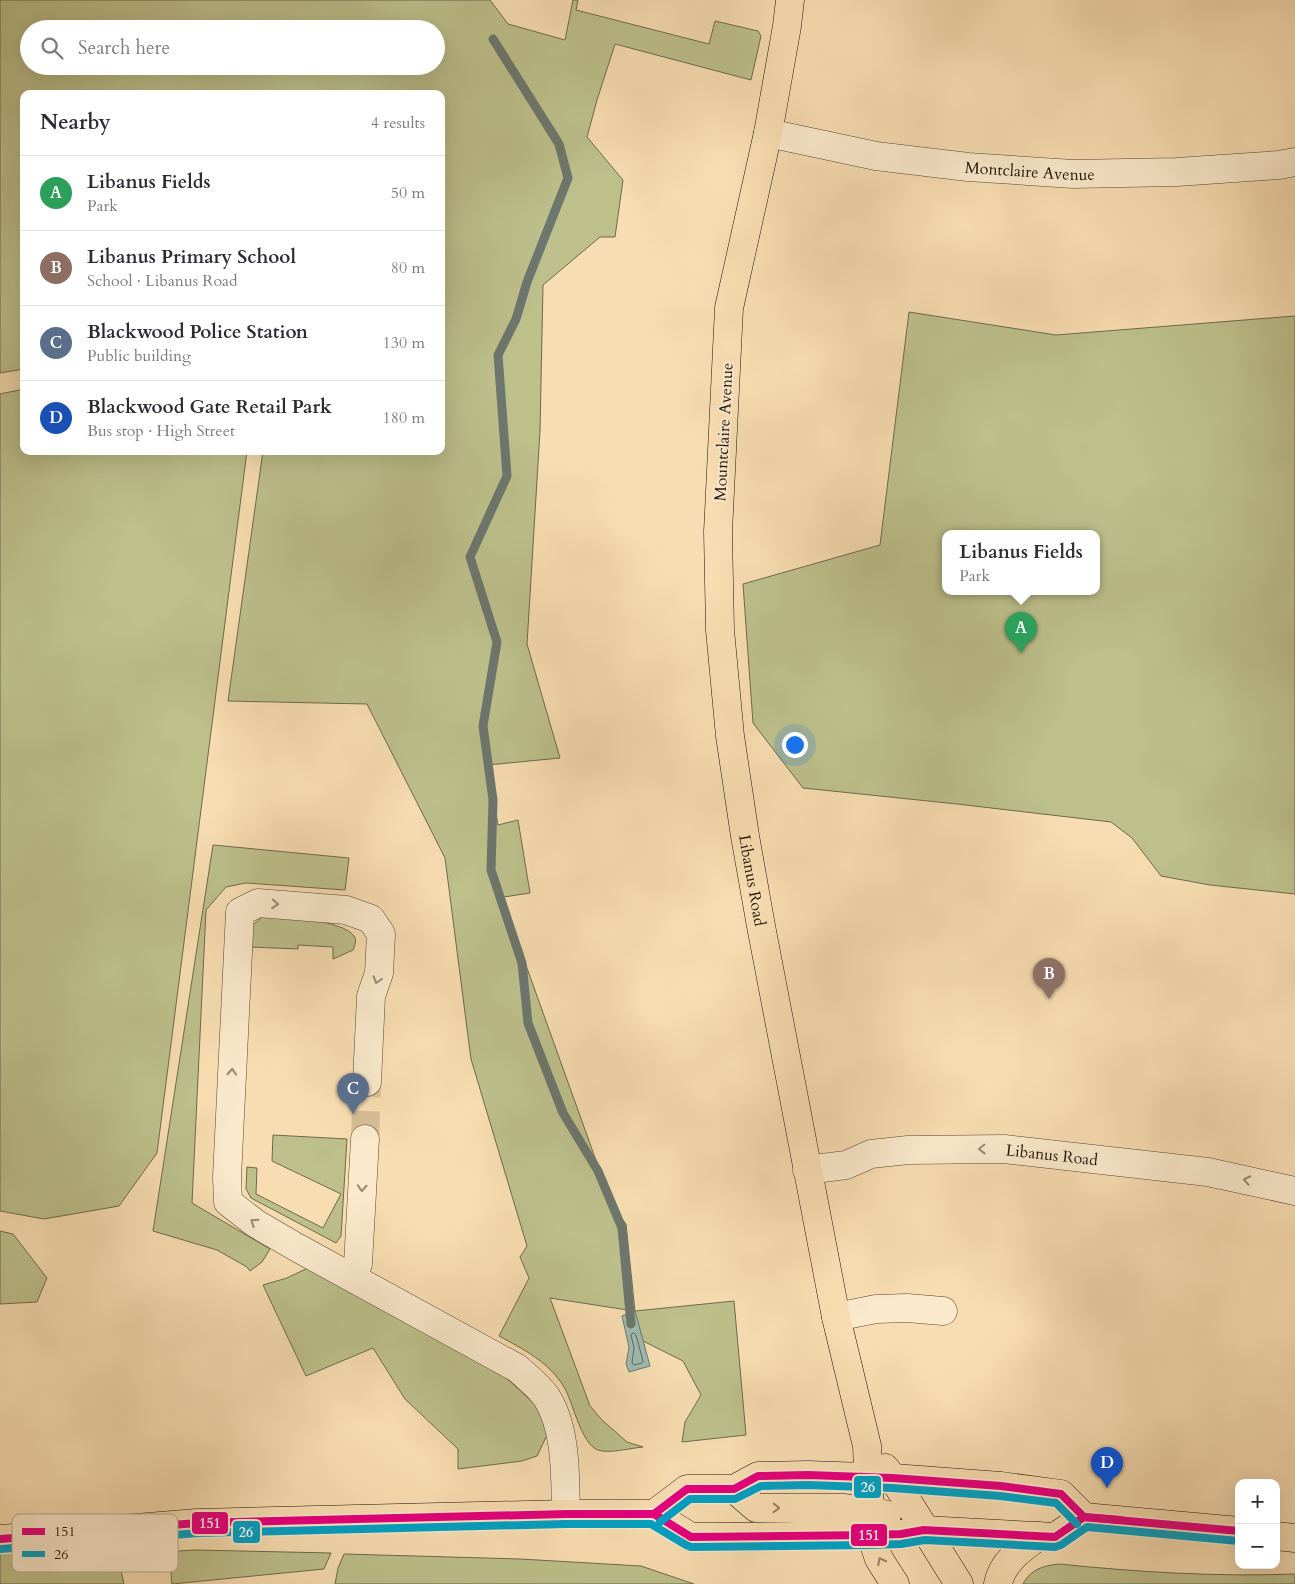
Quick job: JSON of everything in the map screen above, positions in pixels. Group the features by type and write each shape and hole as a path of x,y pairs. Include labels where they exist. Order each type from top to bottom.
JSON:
{"main road":[{"name":"Mountclaire Avenue","path":"730,736 720,630 718,532 728,328 730,308 768,133 790,0"},
{"name":"Libanus Road","path":"730,736 748,854 836,1317 867,1446 880,1477 871,1523 879,1559 895,1584"},
{"path":"654,1514 687,1489 734,1489 758,1476 880,1477 1001,1486 1061,1494 1084,1517"},
{"path":"880,1477 913,1532 959,1584"},
{"path":"734,1489 756,1508 843,1508 871,1523 913,1532 1055,1537 1084,1517 1235,1531"},
{"path":"178,1525 566,1514 654,1514 691,1536 871,1523"},
{"path":"998,1584 1007,1564 1017,1552 1039,1536"},
{"path":"1280,1536 1295,1538"}],"street":[{"name":"Montclaire Avenue","path":"768,133 876,156 968,167 1073,174 1177,172 1279,165 1295,162"},
{"path":"367,1082 371,996 379,973 381,934 371,919 346,910 258,903 240,912 227,1177 228,1202 255,1223 296,1247 517,1368 547,1397 560,1428 566,1514"},
{"path":"353,1277 358,1264 365,1139"},
{"name":"Libanus Road","path":"807,1170 846,1165 871,1154 908,1150 1004,1148 1208,1172 1295,1191"},
{"path":"836,1317 876,1309 907,1308 944,1311"}],"green space":[{"path":"0,0 490,0 508,24 565,40 573,0 578,0 576,10 709,44 715,21 758,31 761,36 751,80 615,44 587,137 623,180 615,237 600,237 543,285 540,431 527,644 560,758 488,765 498,825 518,820 530,893 504,897 518,943 612,1205 626,1224 635,1311 734,1301 746,1435 682,1442 685,1422 701,1395 683,1361 643,1341 634,1311 550,1298 590,1406 602,1420 627,1442 643,1447 602,1451 592,1446 582,1431 564,1387 558,1378 535,1357 499,1336 529,1278 520,1257 527,1246 471,1059 445,858 367,704 228,701 262,455 445,455 445,90 20,90 20,370 0,373"},
{"path":"909,312 1056,335 1295,316 1295,894 1210,885 1161,876 1132,838 1111,822 803,788 753,723 743,584 880,545"},
{"path":"20,390 20,455 246,455 157,1153 119,1206 44,1219 0,1211 0,394"},
{"path":"213,845 349,858 345,890 246,883 226,887 206,910 192,1203 270,1249 262,1262 250,1271 247,1267 217,1250 153,1231"},
{"path":"264,915 312,920 338,926 354,936 356,941 353,950 333,959 333,947 298,945 298,949 249,947 252,926"},
{"path":"273,1135 347,1139 341,1236 336,1243 251,1198 246,1189 247,1167 257,1168 256,1194 323,1228 341,1194 272,1161"},
{"path":"0,1231 13,1234 47,1278 37,1302 0,1304"},
{"path":"310,1267 502,1374 539,1408 547,1435 537,1456 522,1461 458,1469 458,1449 405,1399 373,1348 306,1376 263,1285 287,1278"},
{"path":"179,1551 331,1553 324,1569 172,1584 171,1572 178,1572"},
{"path":"12,1552 12,1572 121,1572 124,1584 0,1584 0,1553"},
{"path":"344,1554 520,1559 641,1566 694,1584 335,1584 338,1568"},
{"path":"1059,1564 1177,1573 1295,1574 1295,1584 1023,1584 1038,1569"}],"water":[{"path":"635,1311 650,1366 629,1372 626,1364 629,1347 622,1316"}],"waterway":[{"path":"493,39 559,144 568,178 527,282 516,319 498,355 507,476 470,557 497,642 483,726 493,800 491,870 522,963 528,1023 563,1113 598,1171 622,1228 631,1324"}],"tunnel":[{"path":"365,1139 367,1082"}],"transit line":[{"name":"151","path":"178,1525 566,1514 654,1514 687,1489 734,1489 758,1476 808,1475 893,1478 1001,1486 1061,1494 1084,1517 1235,1531"},
{"name":"26","path":"660,1522 690,1499 735,1499 761,1486 808,1485 892,1488 1000,1496 1056,1503 1077,1524"},
{"name":"151","path":"617,1514 654,1514 691,1537 871,1535 901,1534 924,1530 1055,1537 1084,1517 1121,1520"},
{"name":"26","path":"178,1535 566,1524 651,1524 691,1547 871,1545 901,1544 925,1540 1055,1547 1087,1527 1235,1541"},
{"name":"151","path":"0,1539 12,1538"},
{"name":"26","path":"1,1549 12,1548"}],"place":[{"name":"Libanus Fields","path":"1021,653"},
{"name":"Libanus Primary School","path":"1049,999"},
{"name":"Blackwood Police Station","path":"353,1114"},
{"name":"Blackwood Gate Retail Park","path":"1107,1488"}]}
